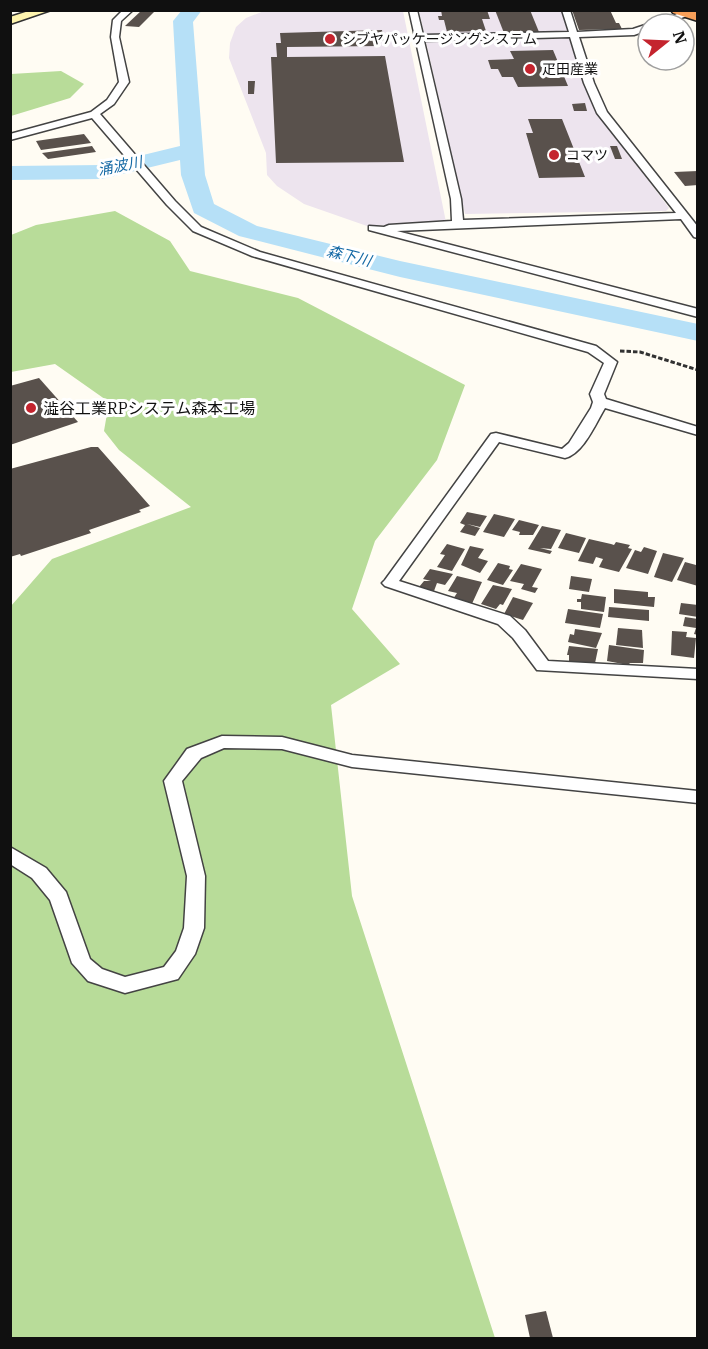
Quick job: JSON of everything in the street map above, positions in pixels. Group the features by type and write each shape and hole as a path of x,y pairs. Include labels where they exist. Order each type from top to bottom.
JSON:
{"street":[{"path":"10,21 46,10"},
{"path":"10,137 94,114 111,102 124,82 115,37 117,20 129,10"},
{"path":"413,10 456,199 458,224"},
{"path":"566,10 602,113 661,185 698,235"},
{"path":"419,38 636,31"},
{"path":"94,114 143,172 197,229 256,254 592,350 611,362 597,394 600,402"},
{"path":"682,216 373,228 698,314"},
{"path":"600,402 698,431"},
{"path":"600,402 574,446 565,454 496,437 390,583 504,620 519,634 543,666 698,674"},
{"path":"10,854 39,873 58,897 82,963 95,975 125,985 171,973 185,954 194,928 196,876 173,781 180,769 194,755 193,753 222,742 282,743 352,761 698,797"}],"path":[{"path":"592,350 640,352 698,370"}],"shaded area":[{"path":"264,11 403,11 446,222 367,226 304,204 277,186 267,175 266,153 229,58 230,43 236,27 246,18"},
{"path":"419,11 565,11 574,50 595,109 669,208 666,211 465,214"}],"green space":[{"path":"61,71 84,84 70,98 11,116 11,74"},
{"path":"115,211 170,241 190,271 298,298 465,385 437,460 375,541 352,609 400,664 331,705 352,896 495,1338 11,1338 11,606 52,559 191,507 119,450 104,431 109,402 55,364 11,372 11,235 36,225"}],"building":[{"path":"142,10 156,10 139,27 125,26"},
{"path":"441,10 487,10 490,19 482,19 486,31 447,32 444,20 439,20 438,16 442,16"},
{"path":"495,10 530,10 539,32 504,33"},
{"path":"572,10 610,10 616,23 619,23 622,29 579,30"},
{"path":"382,30 384,41 379,41 380,46 287,47 287,57 385,56 404,162 276,163 271,57 277,57 276,43 281,43 280,33"},
{"name":"疋田産業","path":"553,50 568,86 518,87 513,77 502,77 498,69 491,69 488,60 514,59 510,51"},
{"path":"248,81 255,81 254,94 248,94"},
{"path":"585,103 587,111 574,111 572,104"},
{"name":"コマツ","path":"528,119 562,119 585,177 539,178 526,133 533,133"},
{"path":"84,134 91,143 41,150 36,141"},
{"path":"92,146 96,152 48,159 42,153"},
{"path":"610,146 617,146 622,159 615,159"},
{"path":"698,171 698,185 685,186 674,172"},
{"name":"澁谷工業RPシステム森本工場","path":"39,378 78,422 10,445 10,386"},
{"path":"98,447 150,506 139,510 141,512 89,530 91,533 21,556 20,554 10,557 10,469"},
{"path":"467,512 487,516 480,527 467,524 480,528 475,536 460,532 465,525 460,523"},
{"path":"494,514 515,519 504,537 483,532"},
{"path":"519,520 539,525 533,535 519,535 520,532 512,530"},
{"path":"542,526 561,530 551,549 540,548 552,551 550,554 528,549"},
{"path":"566,533 586,538 579,553 558,548"},
{"path":"589,539 614,545 616,542 630,545 628,548 632,549 619,572 599,567 603,559 596,557 593,564 578,561"},
{"path":"447,544 465,549 452,571 437,567 445,555 440,554"},
{"path":"470,546 484,549 478,558 488,561 480,573 461,565"},
{"path":"644,547 657,551 648,574 626,568 635,550 641,552"},
{"path":"663,553 684,558 672,582 654,577"},
{"path":"685,562 696,565 698,562 698,586 677,580"},
{"path":"498,563 510,566 509,569 513,570 503,585 487,580"},
{"path":"521,564 542,569 532,587 538,588 535,593 521,589 524,584 510,581"},
{"path":"430,569 453,574 445,585 437,583 434,591 419,587 424,581 431,581 423,579"},
{"path":"457,576 482,582 470,608 453,599 457,593 448,591"},
{"path":"571,576 592,579 589,592 569,589"},
{"path":"493,585 512,589 503,605 500,604 496,609 481,604"},
{"path":"614,589 648,592 648,597 655,597 654,607 614,603"},
{"path":"582,594 606,597 604,612 581,609 581,602 577,602 577,599 581,599"},
{"path":"513,597 533,603 523,620 504,614"},
{"path":"681,603 698,605 698,617 679,614"},
{"path":"609,607 649,610 649,621 608,617"},
{"path":"568,609 603,614 600,628 565,623"},
{"path":"685,617 698,619 698,635 694,634 696,628 683,626"},
{"path":"618,628 642,630 643,648 616,645"},
{"path":"575,629 602,633 596,648 568,642 570,634 574,635"},
{"path":"672,631 687,632 686,637 696,638 694,658 671,655"},
{"path":"609,645 644,650 643,663 628,665 607,661"},
{"path":"569,646 598,649 594,668 569,664 569,655 567,655"},
{"path":"546,1311 553,1338 530,1338 525,1315"}],"waterway":[{"name":"森下川","path":"191,150 183,21 193,10"},
{"name":"涌波川","path":"10,173 102,172 191,150"},
{"name":"森下川","path":"191,150 193,175 203,208 248,231 400,269 698,333"}],"place":[{"name":"シブヤパッケージングシステム","path":"330,39"},
{"name":"疋田産業","path":"530,69"},
{"name":"コマツ","path":"554,155"},
{"name":"澁谷工業RPシステム森本工場","path":"31,408"}]}
